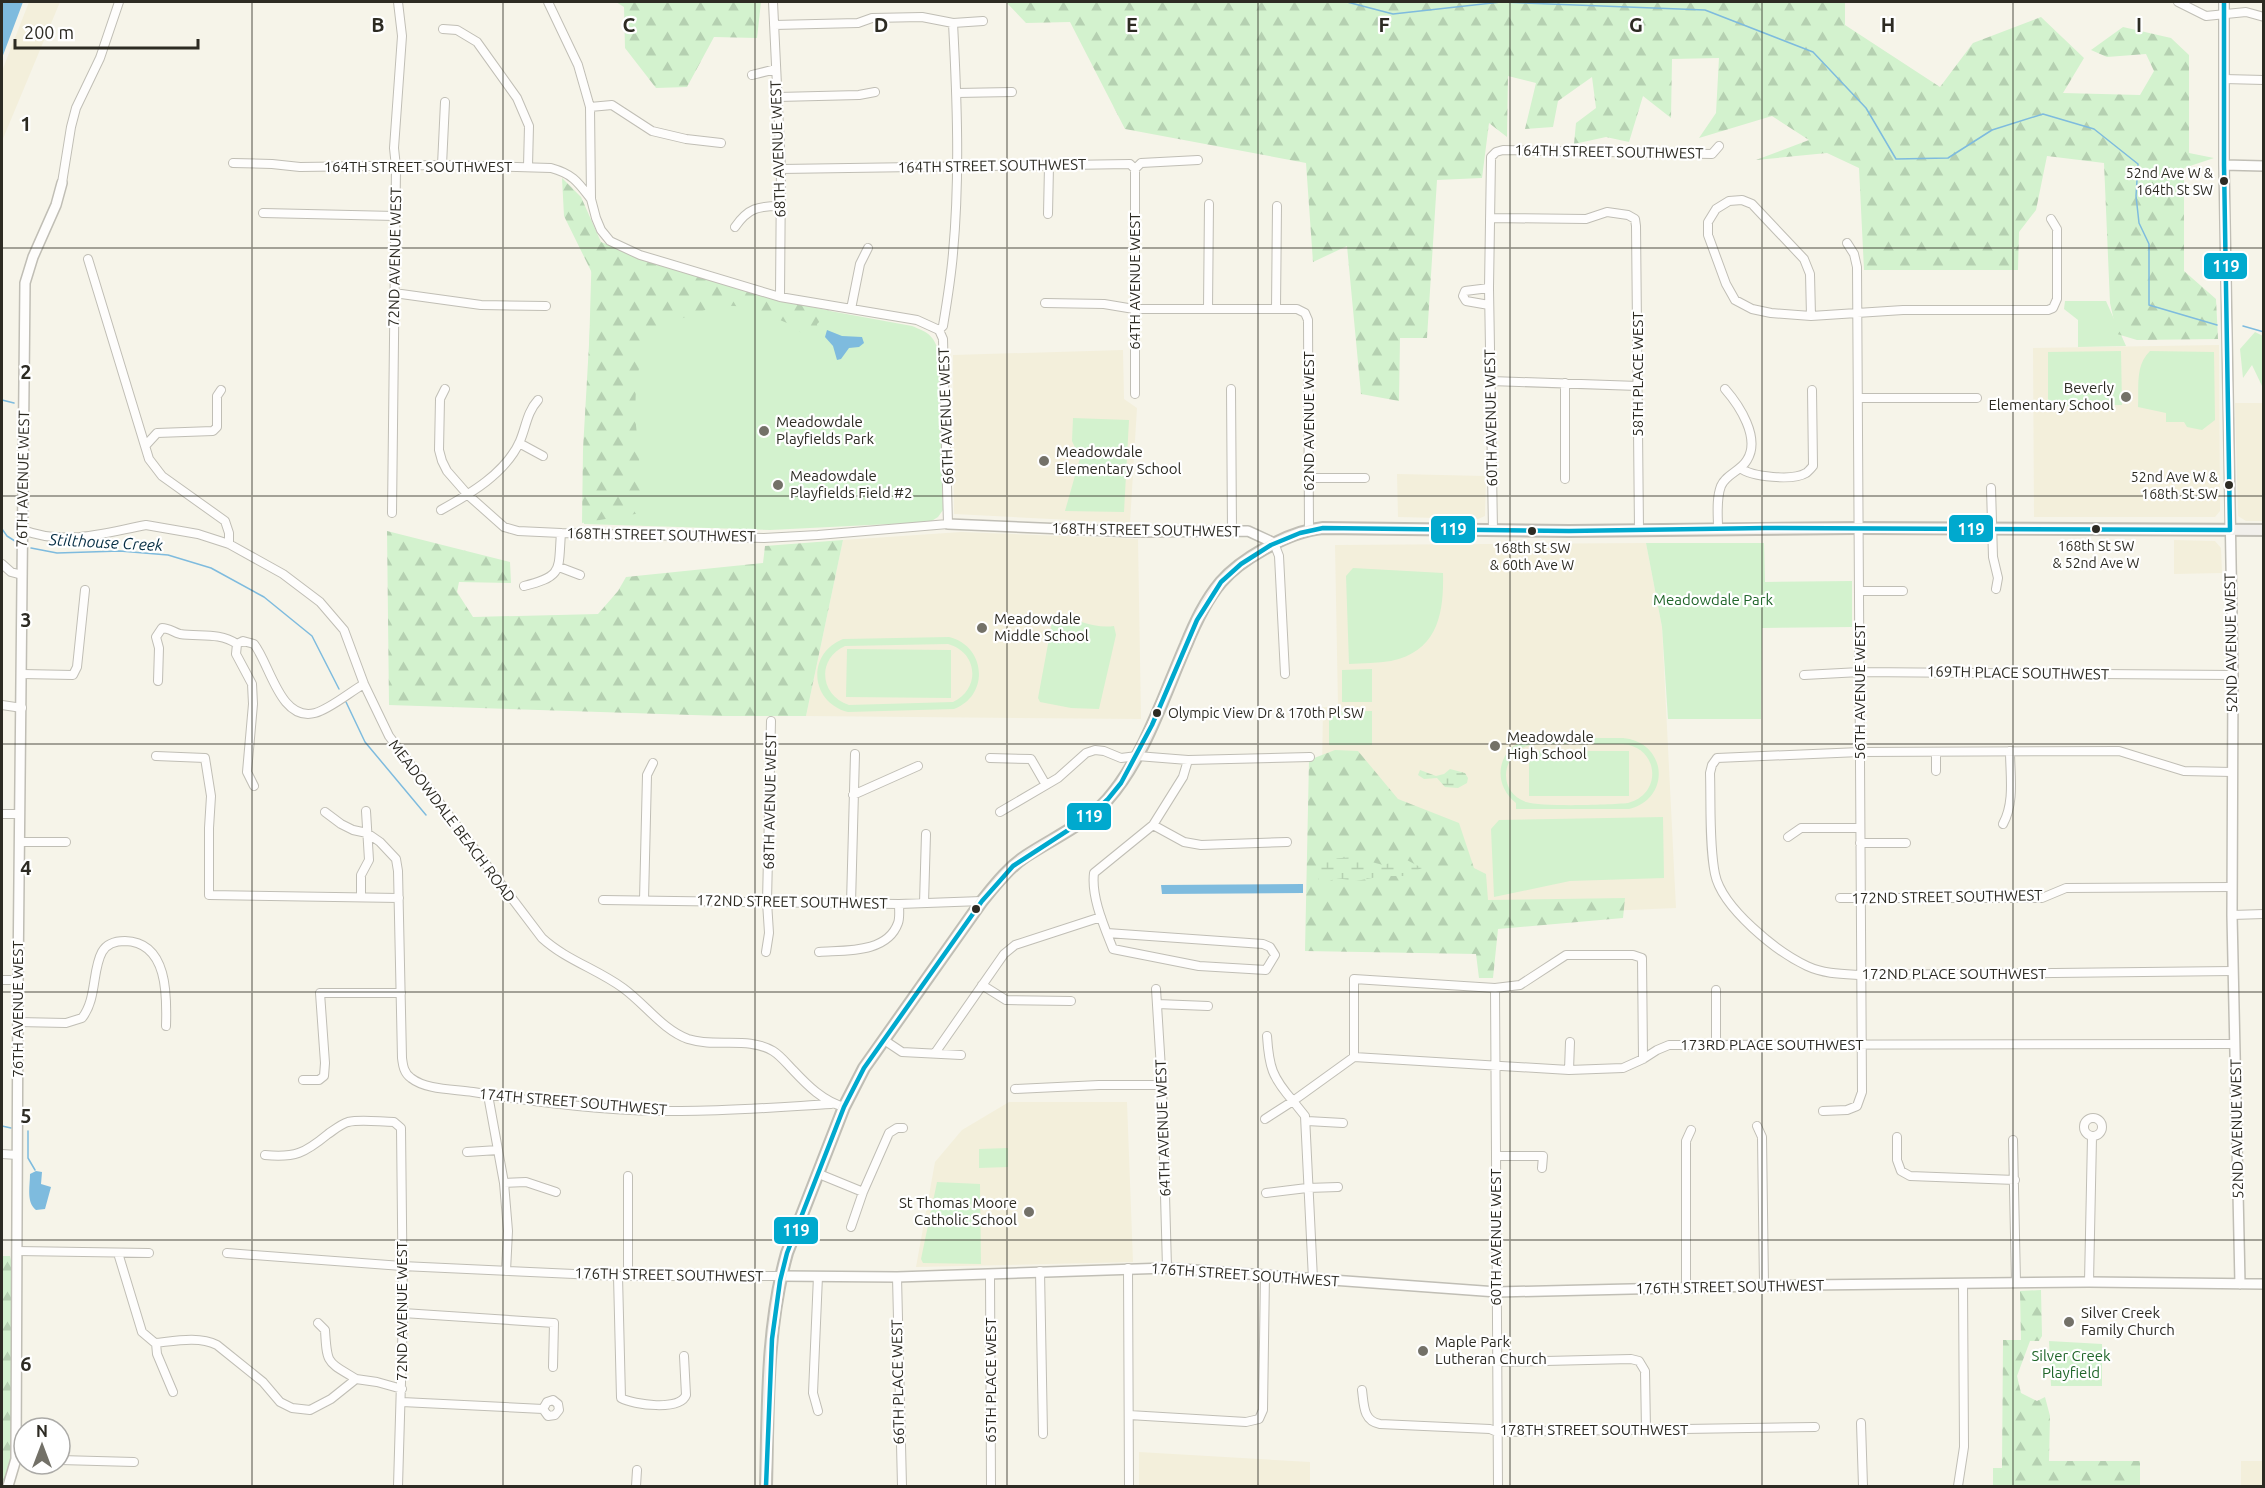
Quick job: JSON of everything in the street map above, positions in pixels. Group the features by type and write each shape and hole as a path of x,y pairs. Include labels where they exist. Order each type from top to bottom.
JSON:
{"main road":[{"path":"766,1486 772,1339 781,1276 787,1253 844,1107 864,1068 982,901 1002,877 1024,857 1094,814 1110,797 1137,756 1208,599 1233,570 1247,559 1274,543 1309,530 1858,528 2264,530"}],"street":[{"path":"62,183 76,108 100,58 119,2"},
{"name":"72ND AVENUE WEST","path":"392,513 396,167 394,148 402,36 398,2"},
{"path":"548,2 578,65 590,107 591,199 601,230 610,241 624,248 780,297 916,320 939,330"},
{"name":"68TH AVENUE WEST","path":"773,2 781,170 780,297"},
{"path":"2178,2 2206,16 2247,12 2264,17"},
{"name":"52ND AVENUE WEST","path":"2224,2 2224,165 2233,675 2232,915 2240,1284"},
{"path":"774,25 858,23 872,18 922,17 952,23 983,21"},
{"name":"66TH AVENUE WEST","path":"948,524 944,348 939,330 943,326 953,252 957,167 957,93 952,23"},
{"path":"444,29 457,30 477,42 517,98 529,126 528,166"},
{"path":"752,75 776,69"},
{"path":"2224,79 2264,80"},
{"path":"778,97 859,95 875,92"},
{"path":"957,93 1012,92"},
{"path":"442,165 445,102"},
{"path":"590,107 612,105 652,131 686,139 720,143"},
{"name":"164TH STREET SOUTHWEST","path":"1496,152 1712,154 1719,146"},
{"name":"60TH AVENUE WEST","path":"1492,531 1489,288 1491,157 1496,152"},
{"name":"164TH STREET SOUTHWEST","path":"781,170 1130,164 1135,169 1141,163 1198,160"},
{"name":"164TH STREET SOUTHWEST","path":"233,163 300,167 442,165 551,168 565,172 576,179 591,199"},
{"path":"2224,165 2264,166"},
{"path":"1048,214 1049,166"},
{"name":"64TH AVENUE WEST","path":"1135,169 1135,394"},
{"name":"76TH AVENUE WEST","path":"19,1416 17,1155 25,283 33,257 56,205 62,183"},
{"path":"1811,316 1810,273 1804,259 1752,204 1742,200 1729,201 1716,209 1708,222 1708,235 1726,284 1735,300 1752,309 1811,316 1903,310 2048,310 2053,308 2057,299 2056,229 2051,219"},
{"path":"1208,309 1209,204"},
{"path":"735,227 743,216 753,210 763,206 781,206"},
{"path":"1044,303 1104,304 1134,309 1276,309 1277,206"},
{"name":"58TH PLACE WEST","path":"1490,218 1586,219 1606,212 1628,215 1635,219 1639,530"},
{"path":"263,213 395,216"},
{"name":"56TH AVENUE WEST","path":"1823,1111 1847,1110 1857,1106 1862,1092 1857,267 1854,254 1847,243"},
{"path":"851,309 860,264 868,248"},
{"path":"88,259 149,459 162,476 225,521 229,533 229,544"},
{"path":"1489,288 1468,289 1464,291 1463,296 1466,301 1489,305"},
{"path":"394,293 481,305 546,306"},
{"name":"62ND AVENUE WEST","path":"1276,309 1297,309 1305,313 1308,320 1309,530"},
{"path":"1491,381 1638,386"},
{"path":"1565,383 1565,479"},
{"name":"168TH STREET SOUTHWEST","path":"445,389 440,399 439,450 447,471 468,495 504,527 518,531 764,538 948,524 1136,532 1248,531 1274,543"},
{"path":"1231,389 1232,531"},
{"path":"1718,528 1721,485 1748,460 1750,435 1743,413 1725,389"},
{"path":"146,445 157,433 213,431 217,427 220,390"},
{"path":"1740,468 1756,476 1795,476 1807,473 1813,466 1812,390"},
{"path":"1859,398 1977,398"},
{"path":"441,510 468,495 506,463 519,443 531,408 538,400"},
{"path":"519,443 543,456"},
{"path":"1309,478 1365,478"},
{"path":"1991,488 1993,557 1998,578 1996,589"},
{"name":"MEADOWDALE BEACH ROAD","path":"23,530 42,537 63,539 146,525 157,526 198,534 229,544 283,574 320,602 344,630 364,684 388,736 522,914 549,944 573,961 622,987 676,1033 705,1044 750,1044 774,1052 806,1084 831,1104 844,1107"},
{"path":"524,586 546,580 559,567 561,533"},
{"path":"1274,543 1279,556 1285,674"},
{"path":"2,564 11,572 22,575"},
{"path":"559,567 580,575"},
{"path":"22,674 73,675 78,667 85,590"},
{"path":"1859,591 1903,591"},
{"path":"158,681 159,648 156,637 162,628 179,633 228,638 237,644"},
{"path":"237,644 243,641 254,644 284,702 305,714 316,713 364,684"},
{"path":"237,644 236,654 252,684 253,705 247,772 254,786"},
{"name":"169TH PLACE SOUTHWEST","path":"1804,675 1860,672 2233,675"},
{"path":"2,705 22,708"},
{"name":"68TH AVENUE WEST","path":"766,952 769,933 771,721"},
{"path":"1000,812 1058,778 1086,753 1095,750 1121,758 1137,756 1188,760 1310,758"},
{"path":"2003,824 2011,801 2010,751"},
{"path":"1860,752 2119,751 2184,771 2232,772"},
{"name":"172ND PLACE SOUTHWEST","path":"1860,752 1718,758 1712,765 1710,773 1715,876 1722,892 1736,909 1767,940 1787,954 1818,970 1861,975 2233,971"},
{"path":"1936,752 1936,771"},
{"path":"851,903 855,754"},
{"path":"156,756 205,758 211,796 209,895 399,898"},
{"path":"990,758 1031,759 1046,785"},
{"path":"1107,933 1263,944 1270,946 1275,955 1266,970 1199,966 1113,949 1107,933 1101,917 1093,882 1094,873 1153,825 1183,777 1188,760"},
{"path":"644,900 647,775 653,763"},
{"path":"853,795 918,766"},
{"path":"361,897 361,875 369,860 366,811"},
{"path":"303,1080 319,1080 324,1076 320,993 401,993 396,859 380,842 367,833 353,830 325,812"},
{"path":"2,814 21,814"},
{"path":"1153,825 1184,842 1201,845 1287,842"},
{"path":"1788,837 1801,828 1860,828"},
{"path":"924,903 926,834"},
{"path":"20,842 66,842"},
{"path":"1860,843 1906,843"},
{"name":"172ND STREET SOUTHWEST","path":"1840,898 2042,898 2066,888 2232,887"},
{"name":"172ND STREET SOUTHWEST","path":"603,900 899,904 982,901"},
{"path":"819,952 864,949 878,945 898,923 899,904"},
{"path":"2232,915 2264,914"},
{"path":"935,1053 1004,954 1015,945 1101,917"},
{"path":"18,1022 66,1023 82,1018 92,996 101,953 109,944 117,941 131,941 150,950 163,971 167,1004 166,1026"},
{"path":"1265,1119 1354,1057 1354,979 1495,988 1520,985 1546,962 1566,955 1633,955 1642,958 1643,1059"},
{"path":"2,980 18,980"},
{"path":"982,985 1006,1000 1071,1001"},
{"name":"64TH AVENUE WEST","path":"1156,988 1162,1085 1167,1268"},
{"name":"60TH AVENUE WEST","path":"1495,988 1498,1486"},
{"path":"1716,990 1716,1045"},
{"name":"174TH STREET SOUTHWEST","path":"401,993 402,1058 405,1071 412,1079 429,1085 488,1095 651,1111 682,1112 831,1104"},
{"path":"1157,1004 1208,1006"},
{"path":"1267,1036 1271,1071 1307,1121 1307,1188 1313,1279"},
{"path":"884,1040 902,1052 961,1054"},
{"path":"1569,1070 1570,1042"},
{"name":"173RD PLACE SOUTHWEST","path":"1354,1057 1569,1070 1623,1068 1669,1045 2235,1044"},
{"path":"1015,1089 1162,1085"},
{"path":"488,1095 504,1183 508,1231 506,1271"},
{"path":"1307,1121 1343,1123"},
{"name":"72ND AVENUE WEST","path":"265,1155 285,1157 298,1154 311,1148 335,1128 348,1122 394,1122 401,1128 403,1313 398,1486"},
{"path":"1757,1126 1762,1137 1764,1286"},
{"path":"851,1227 863,1192 889,1133 897,1128 903,1128"},
{"path":"1686,1287 1686,1141 1691,1130"},
{"path":"1897,1137 1897,1160 1901,1171 1910,1176 2015,1180"},
{"path":"2089,1282 2092,1137"},
{"path":"2013,1140 2016,1283"},
{"path":"466,1152 498,1150"},
{"path":"2,1154 17,1155"},
{"path":"1496,1156 1543,1156 1542,1168"},
{"path":"819,1174 863,1192"},
{"path":"628,1176 628,1276"},
{"path":"504,1183 526,1182 556,1192"},
{"path":"1266,1193 1338,1187"},
{"path":"17,1251 149,1252"},
{"path":"118,1253 142,1332 156,1343 210,1341 263,1382 280,1402 292,1408 310,1410 331,1399 356,1379"},
{"name":"176TH STREET SOUTHWEST","path":"227,1253 402,1266 618,1276 897,1276 1167,1268 1497,1292 1963,1283 2264,1284"},
{"path":"1128,1268 1129,1486"},
{"path":"1041,1271 1043,1434"},
{"name":"65TH PLACE WEST","path":"990,1274 991,1486"},
{"path":"1129,1415 1246,1422 1259,1419 1263,1410 1265,1274"},
{"path":"618,1276 621,1398 628,1402 678,1405 686,1395 684,1356"},
{"path":"818,1276 813,1393 818,1411"},
{"name":"66TH PLACE WEST","path":"897,1276 902,1486"},
{"path":"1958,1486 1964,1447 1963,1283"},
{"path":"403,1313 554,1323 553,1367"},
{"path":"318,1323 325,1330 326,1356 331,1363 356,1379 402,1389"},
{"path":"156,1343 157,1354 173,1392"},
{"path":"1496,1362 1631,1359 1642,1363 1646,1371 1646,1430"},
{"name":"178TH STREET SOUTHWEST","path":"1362,1390 1366,1414 1370,1421 1375,1423 1490,1429 1497,1432 1815,1427"},
{"path":"402,1402 543,1409"},
{"path":"1861,1423 1863,1486"},
{"path":"72,1460 134,1462"},
{"path":"636,1486 637,1470"}],"shaded area":[{"path":"29,2 60,2 2,141 2,71"},
{"name":"Beverly Elementary School","path":"2219,345 2220,511 2215,517 2034,517 2033,348"},
{"name":"Meadowdale Elementary School","path":"1123,350 1124,399 1137,408 1130,523 954,514 953,355"},
{"path":"2235,403 2263,403 2263,521 2246,521 2238,516"},
{"path":"1397,474 1486,476 1485,516 1478,519 1398,517"},
{"name":"Meadowdale Middle School","path":"961,532 1138,539 1141,719 806,716 843,540"},
{"path":"2174,540 2215,541 2221,548 2222,573 2174,574"},
{"name":"Meadowdale High School","path":"1646,543 1662,627 1676,908 1488,916 1322,773 1323,707 1338,707 1335,545"},
{"name":"St Thomas Moore Catholic School","path":"1009,1102 1127,1102 1133,1262 916,1267 935,1162 962,1130"},
{"path":"1139,1452 1310,1462 1310,1486 1139,1486"},
{"path":"2241,1461 2263,1461 2263,1486 2241,1486"}],"green space":[{"path":"616,2 761,2 757,38 714,37 687,87 656,88 625,48 624,7"},
{"path":"1006,2 1845,2 1845,25 1940,87 1973,43 2041,17 2084,58 2063,93 2140,95 2154,71 2146,54 2107,57 2091,50 2123,27 2171,38 2189,55 2189,153 2214,158 2184,168 2184,271 2216,299 2218,339 2137,340 2117,334 2110,303 2104,163 2047,156 2036,210 2019,232 2018,270 1864,270 1859,168 1827,153 1756,160 1809,140 1772,116 1699,138 1716,113 1719,58 1672,59 1671,118 1643,96 1629,142 1606,137 1574,144 1576,123 1596,108 1592,77 1558,101 1553,127 1525,129 1536,83 1508,76 1507,137 1489,123 1482,178 1437,180 1427,338 1400,338 1399,401 1361,394 1347,246 1313,262 1306,163 1125,129 1070,22 1026,23"},
{"path":"562,178 581,197 601,242 714,282 831,311 817,324 819,345 787,323 749,307 719,305 672,322 649,346 640,363 636,386 635,416 641,513 582,523 583,449 593,275 564,216"},
{"name":"Meadowdale Playfields Park","path":"592,246 781,302 912,326 929,335 938,351 943,510 938,517 930,522 770,530 584,524"},
{"path":"2065,301 2106,301 2126,346 2078,347 2078,320 2064,309"},
{"path":"2255,332 2263,336 2264,385 2262,386 2252,365 2243,378 2240,349"},
{"path":"2121,351 2122,405 2048,406 2048,352"},
{"path":"2150,351 2214,352 2215,420 2202,430 2187,427 2184,422 2166,422 2166,413 2138,407 2140,370"},
{"path":"1073,418 1129,420 1124,512 1065,511 1080,458 1072,441"},
{"path":"387,531 510,562 511,583 459,582 457,592 473,617 598,614 618,591 626,577 763,563 765,546 843,540 806,716 723,716 389,705"},
{"name":"Meadowdale Park","path":"1646,543 1764,543 1765,582 1852,581 1852,627 1762,628 1761,719 1668,719 1662,627"},
{"path":"1353,568 1443,573 1439,616 1435,628 1419,649 1391,661 1349,664 1346,576"},
{"path":"1059,614 1093,625 1114,626 1116,635 1099,709 1071,708 1040,702 1038,698 1053,617"},
{"path":"949,637 961,642 976,660 979,671 974,693 966,702 954,709 848,712 835,707 820,688 817,677 818,666 823,655 831,646 843,639","holes":["948,644 958,648 970,662 972,680 962,696 953,702 849,705 832,694 827,686 825,677 829,659 845,646"]},
{"path":"847,649 951,650 951,698 846,697"},
{"path":"1372,669 1372,702 1342,702 1342,670"},
{"path":"1329,711 1372,711 1372,745 1329,745"},
{"path":"1623,738 1638,742 1649,749 1656,759 1659,771 1658,783 1643,803 1629,809 1516,809 1516,803 1507,794 1502,784 1502,763 1506,754 1524,740","holes":["1536,744 1623,744 1635,747 1644,753 1650,762 1652,771 1647,790 1639,798 1628,803 1534,804 1516,796 1509,788 1506,779 1510,760 1516,752 1525,747"]},
{"path":"1335,750 1358,751 1398,799 1459,823 1474,868 1486,874 1488,900 1625,898 1623,918 1498,929 1493,978 1479,978 1476,954 1305,951 1309,760"},
{"path":"1529,751 1629,751 1629,796 1529,796"},
{"path":"1450,769 1465,773 1468,778 1467,783 1458,788 1445,787 1437,778 1424,779 1418,775 1420,770 1436,776"},
{"path":"1663,817 1664,878 1570,881 1494,897 1491,829 1499,820"},
{"path":"1353,857 1383,865 1405,859 1422,868 1405,876 1383,876 1356,881 1336,878 1319,886 1317,860"},
{"path":"1008,1148 1008,1167 979,1168 979,1149"},
{"path":"937,1182 980,1184 981,1264 923,1263 921,1259"},
{"path":"2,1256 10,1256 12,1264 12,1486 2,1486"},
{"path":"2041,1290 2042,1336 2039,1341 2030,1341 2017,1376 2021,1393 2037,1401 2045,1397 2050,1416 2049,1461 2140,1461 2140,1486 1993,1486 1993,1468 2002,1468 2003,1340 2021,1340 2020,1291"},
{"name":"Silver Creek Playfield","path":"2049,1341 2102,1344 2102,1386 2051,1386"}],"water":[{"path":"2,2 23,2 2,58"},
{"path":"827,330 842,336 862,337 864,343 859,347 849,348 841,359 837,360 833,346 825,337"},
{"path":"1303,884 1303,893 1162,894 1161,885"},
{"path":"36,1171 42,1172 41,1184 51,1187 45,1209 36,1210 30,1199 30,1174"}],"waterway":[{"path":"1347,2 1393,14 1501,2 1705,10 1813,52 1866,108 1896,159 1948,158 1992,130 2043,114 2094,129 2138,164 2136,196 2139,223 2149,244 2149,305 2217,325"},
{"path":"2243,326 2264,332"},
{"path":"2,400 14,403"},
{"name":"Stilthouse Creek","path":"2,529 7,536 18,543"},
{"name":"Stilthouse Creek","path":"31,548 57,553 120,551 168,555 211,568 264,597 312,636 339,689"},
{"name":"Stilthouse Creek","path":"346,702 365,742 426,815"},
{"path":"2,1126 11,1128"},
{"path":"28,1131 28,1158 35,1170"}],"transit line":[{"name":"119","path":"2224,2 2224,165 2230,530"},
{"name":"119","path":"766,1486 772,1339 780,1281 787,1253 844,1107 864,1068 982,901 1013,866 1090,816 1121,783 1152,725 1197,620 1221,582 1241,564 1271,545 1300,533 1323,528 1569,531 1765,528 2230,530"}],"place":[{"name":"52nd Ave W & 164th St SW","path":"2224,181"},
{"name":"Beverly Elementary School","path":"2126,397"},
{"name":"Meadowdale Playfields Park","path":"764,431"},
{"name":"Meadowdale Elementary School","path":"1044,461"},
{"name":"Meadowdale Playfields Field #2","path":"778,485"},
{"name":"52nd Ave W & 168th St SW","path":"2229,485"},
{"name":"168th St SW & 52nd Ave W","path":"2096,529"},
{"name":"168th St SW & 60th Ave W","path":"1532,531"},
{"name":"Meadowdale Middle School","path":"982,628"},
{"name":"Olympic View Dr & 170th Pl SW","path":"1157,713"},
{"name":"Meadowdale High School","path":"1495,746"},
{"name":"St Thomas Moore Catholic School","path":"1029,1212"},
{"name":"Silver Creek Family Church","path":"2069,1322"},
{"name":"Maple Park Lutheran Church","path":"1423,1351"}]}
